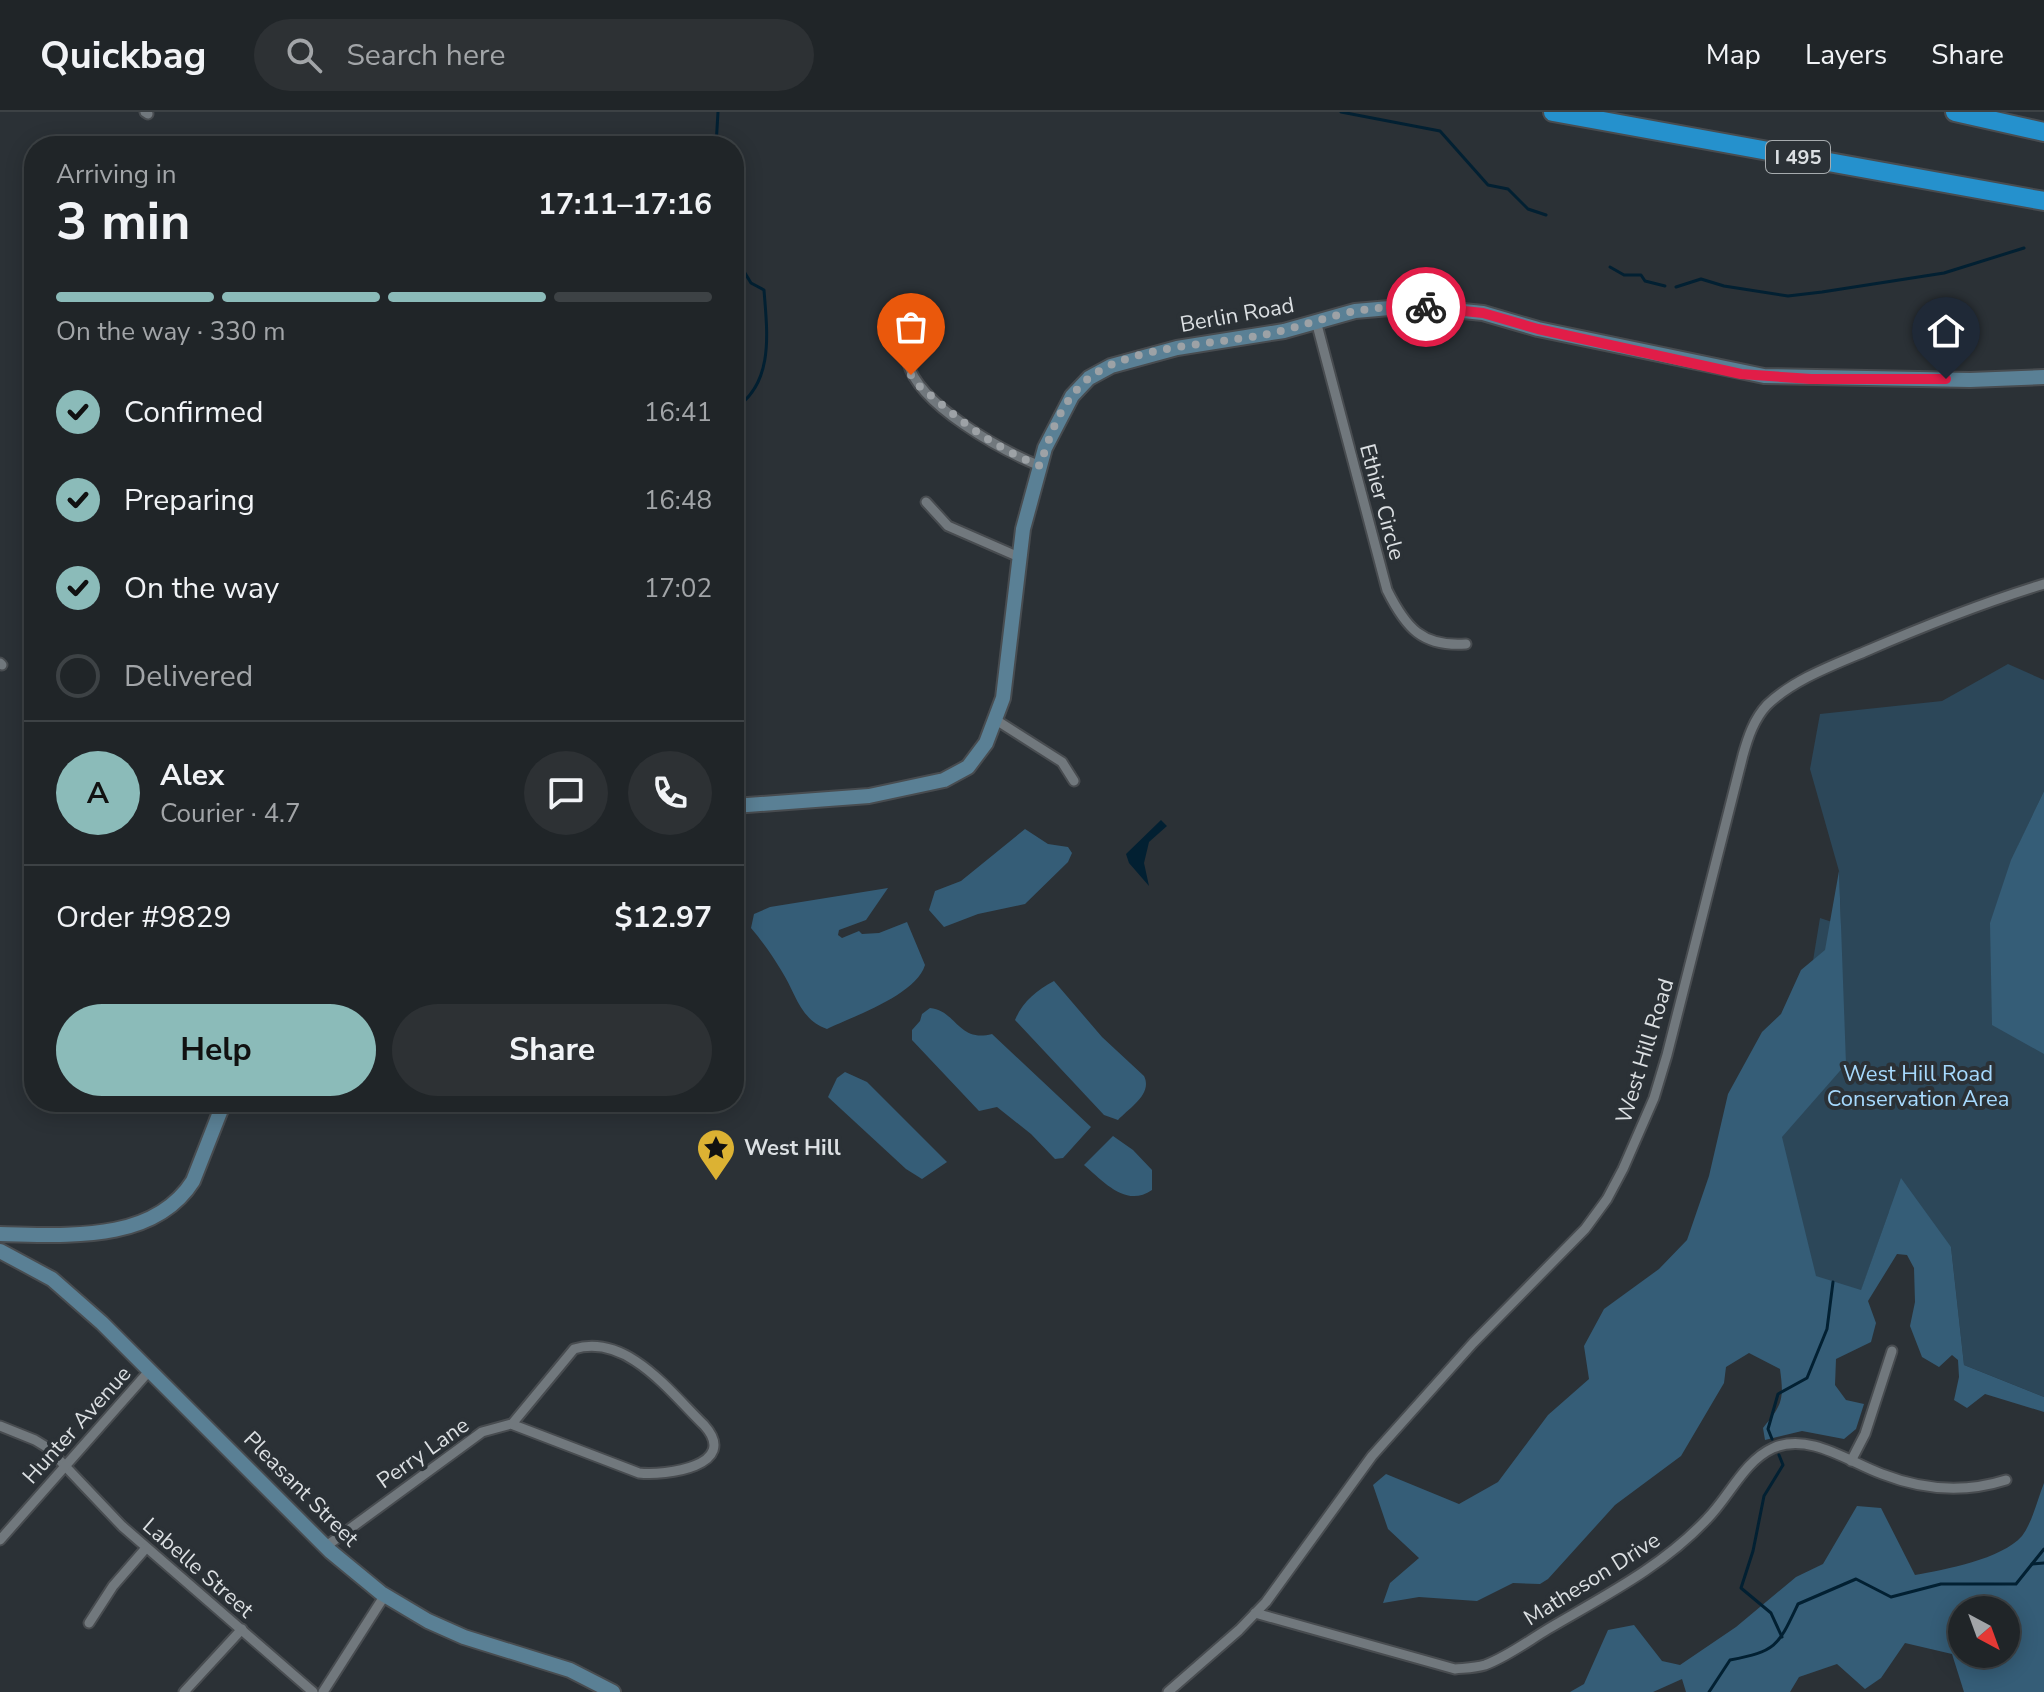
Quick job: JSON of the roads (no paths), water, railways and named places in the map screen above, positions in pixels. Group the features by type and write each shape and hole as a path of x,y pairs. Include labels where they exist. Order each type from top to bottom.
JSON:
{"highway":[{"name":"I 495","path":"1553,112 2044,201"},
{"path":"1955,112 2044,132"}],"street":[{"name":"Berlin Road","path":"744,805 855,798 944,780 968,767 986,743 996,720 1008,667 1019,557 1040,466 1063,408 1080,387 1099,371 1163,351 1257,336 1367,309 1440,307 1483,313 1538,329 1764,376 1970,380 2044,377"},
{"name":"Ethier Circle","path":"1316,321 1387,590 1419,635 1438,644 1466,644"},
{"path":"908,363 917,384 960,421 999,448 1040,466"},
{"path":"926,502 948,526 1019,557"},
{"name":"West Hill Road","path":"1168,1692 1255,1613 1372,1456 1473,1343 1577,1238 1607,1199 1654,1098 1749,734 1766,707 1798,682 1835,664 1979,604 2044,584"},
{"path":"996,720 1062,762 1074,781"},
{"path":"0,1234 94,1233 132,1225 157,1214 187,1191 220,1112"},
{"name":"Pleasant Street","path":"0,1251 52,1279 150,1370 325,1547 385,1595 428,1621 464,1637 570,1670 613,1692"},
{"path":"600,1344 620,1351 642,1366 712,1433 714,1443 712,1453 700,1464 672,1473 639,1473 512,1424 574,1349 600,1344"},
{"path":"1851,1461 1865,1434 1892,1351"},
{"name":"Hunter Avenue","path":"0,1540 150,1370"},
{"name":"Perry Lane","path":"325,1547 482,1432 512,1424"},
{"name":"Labelle Street","path":"0,1426 48,1448 63,1468 146,1548 313,1692"},
{"name":"Matheson Drive","path":"1255,1613 1455,1669 1485,1665 1657,1564 1707,1519 1749,1466 1771,1449 1800,1444 1817,1447 1882,1475 1931,1487 1970,1489 2006,1480"},
{"path":"89,1623 113,1586 146,1548"},
{"path":"323,1692 385,1595"},
{"path":"184,1692 242,1629"}],"waterway":[{"path":"717,136 718,112"},
{"path":"1341,112 1440,131 1488,185 1508,189 1528,209 1546,215"},
{"path":"1676,287 1701,279 1724,286 1788,296 1944,273 2024,248"},
{"path":"1610,267 1624,275 1641,275 1645,281 1665,286"},
{"path":"744,271 751,283 764,290 767,339 762,371 744,401"},
{"path":"1772,1439 1768,1429 1778,1394 1807,1378 1827,1329 1833,1282"},
{"path":"1779,1455 1783,1465 1764,1496 1753,1551 1741,1588 1771,1613 1782,1637"},
{"path":"1709,1692 1730,1660 1758,1653 1774,1644 1786,1629 1798,1604 1856,1579 1891,1597 1941,1584 2016,1584 2044,1549"},
{"path":"2032,1564 2044,1563"}],"place":[{"name":"West Hill","path":"716,1182"}],"park label":[{"name":"West Hill Road Conservation Area","path":"1918,1086"}]}
